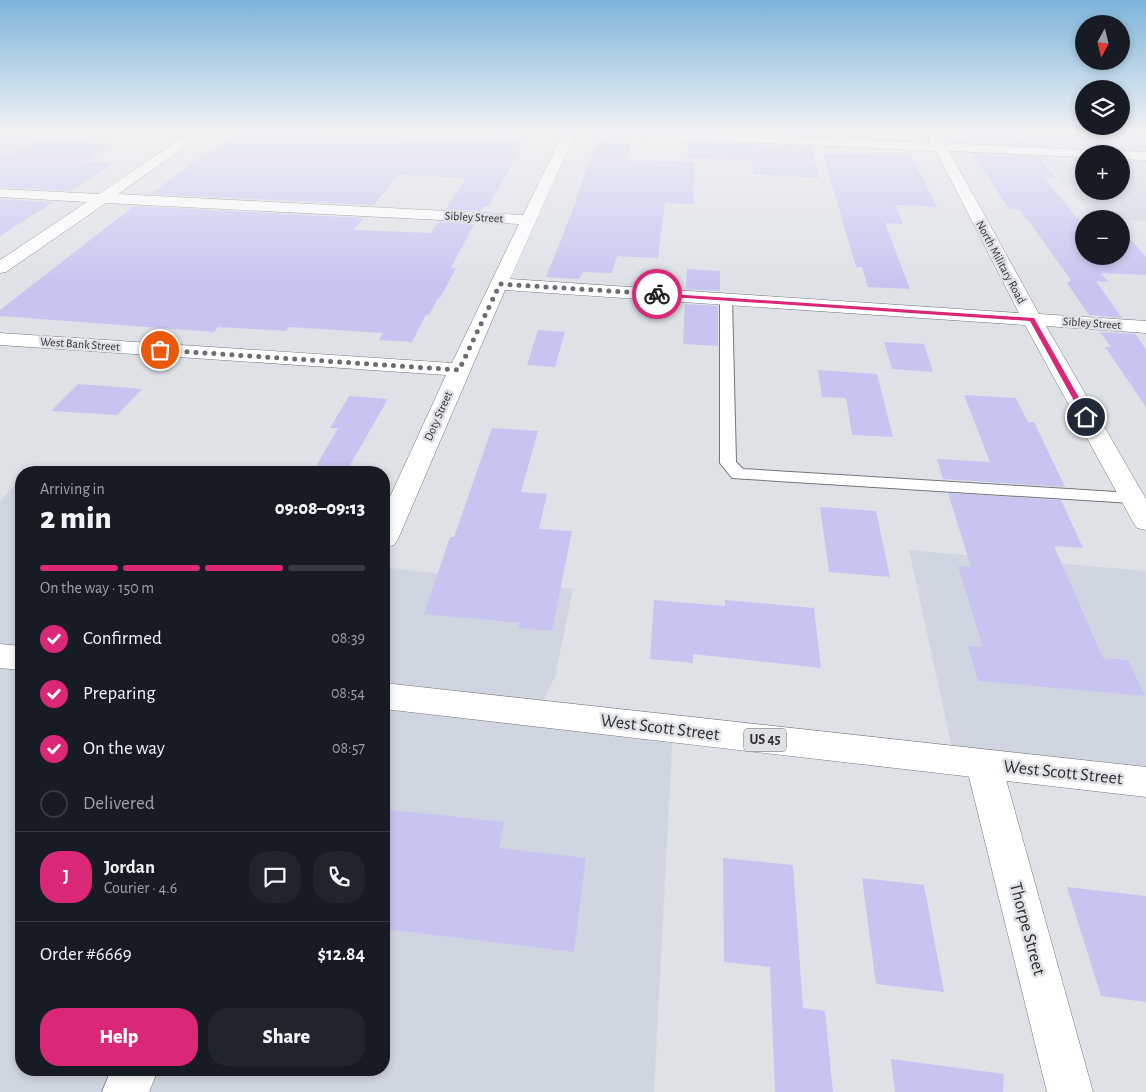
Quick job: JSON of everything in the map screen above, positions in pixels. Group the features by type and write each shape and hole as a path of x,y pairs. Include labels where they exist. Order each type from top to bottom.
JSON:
{"street":[{"path":"0,268 126,182"},
{"name":"Doty Street","path":"390,525 459,370 547,182"},
{"name":"North Military Road","path":"959,182 1032,320 1146,522"},
{"name":"Sibley Street","path":"0,193 529,220"},
{"name":"Sibley Street","path":"500,284 1146,327"},
{"name":"West Bank Street","path":"0,339 459,370"},
{"path":"0,656 15,657"},
{"name":"West Scott Street","path":"390,697 1146,782"},
{"name":"Thorpe Street","path":"984,765 1070,1092"},
{"path":"125,1092 132,1076"}],"lane":[{"path":"726,299 728,463 738,474 1132,498"}],"shaded area":[{"path":"1063,182 1075,182 1075,196"},
{"path":"1130,182 1146,182 1146,221 1130,220 1130,210 1087,210 1079,200 1130,200"},
{"path":"15,485 15,1076 390,1076 390,568 573,589 555,677 537,713 673,729 654,1092 0,1092 0,501"},
{"path":"909,550 1146,571 1146,782 955,762"}],"building":[{"path":"0,182 85,182 71,191 0,187"},
{"path":"167,182 392,182 374,205 151,194"},
{"path":"463,182 502,182 488,207 484,206 481,211 446,209"},
{"path":"582,182 694,182 693,204 665,203 658,258 617,256 612,273 583,272 579,279 546,277"},
{"path":"831,182 924,182 937,207 895,205 903,224 885,223 910,289 868,287 862,267 856,267"},
{"path":"991,182 1048,182 1075,216 1075,265 1130,265 1130,239 1146,257 1146,275 1101,273 1108,282 1096,281 1122,318 1089,315 1067,283 1071,280 1020,210 1009,209"},
{"path":"0,199 53,202 0,236"},
{"path":"134,206 364,218 354,230 431,233 438,222 474,224 451,268 456,268 440,298 438,298 429,315 426,315 412,342 379,340 383,333 289,327 286,331 218,327 214,332 0,316 0,310"},
{"path":"687,269 720,271 720,291 686,289"},
{"path":"685,304 718,306 718,346 683,344"},
{"path":"538,330 565,332 555,367 527,365"},
{"path":"1100,332 1135,334 1146,349 1146,407 1105,347 1111,347"},
{"path":"884,342 924,344 933,372 892,369"},
{"path":"818,370 877,374 893,437 852,435 846,398 822,397"},
{"path":"78,384 142,389 117,415 51,411"},
{"path":"964,395 1016,398 1028,422 1034,422 1065,487 943,479 937,459 990,462"},
{"path":"349,396 388,399 349,466 316,466 338,428 330,428"},
{"path":"492,428 538,431 521,492 547,494 539,529 572,531 552,631 518,628 520,623 424,614 450,537 454,537"},
{"path":"948,493 1061,500 1083,548 1054,546 1103,658 1128,660 1145,696 978,681 968,646 983,647 958,566 971,567"},
{"path":"820,507 876,511 890,577 829,572"},
{"path":"654,600 725,606 725,600 814,608 821,668 693,654 693,663 650,659"},
{"path":"390,810 504,822 499,848 586,858 574,952 390,930"},
{"path":"723,858 793,865 803,1008 825,1011 833,1092 775,1092 770,967 724,962"},
{"path":"862,878 924,885 944,992 876,984"},
{"path":"1067,887 1146,896 1146,1002 1101,996"},
{"path":"891,1059 1004,1074 1003,1092 895,1092"}],"way so far":[{"path":"160,350 459,370 500,284 657,294"}],"route":[{"path":"657,294 1032,320 1086,417"}]}
